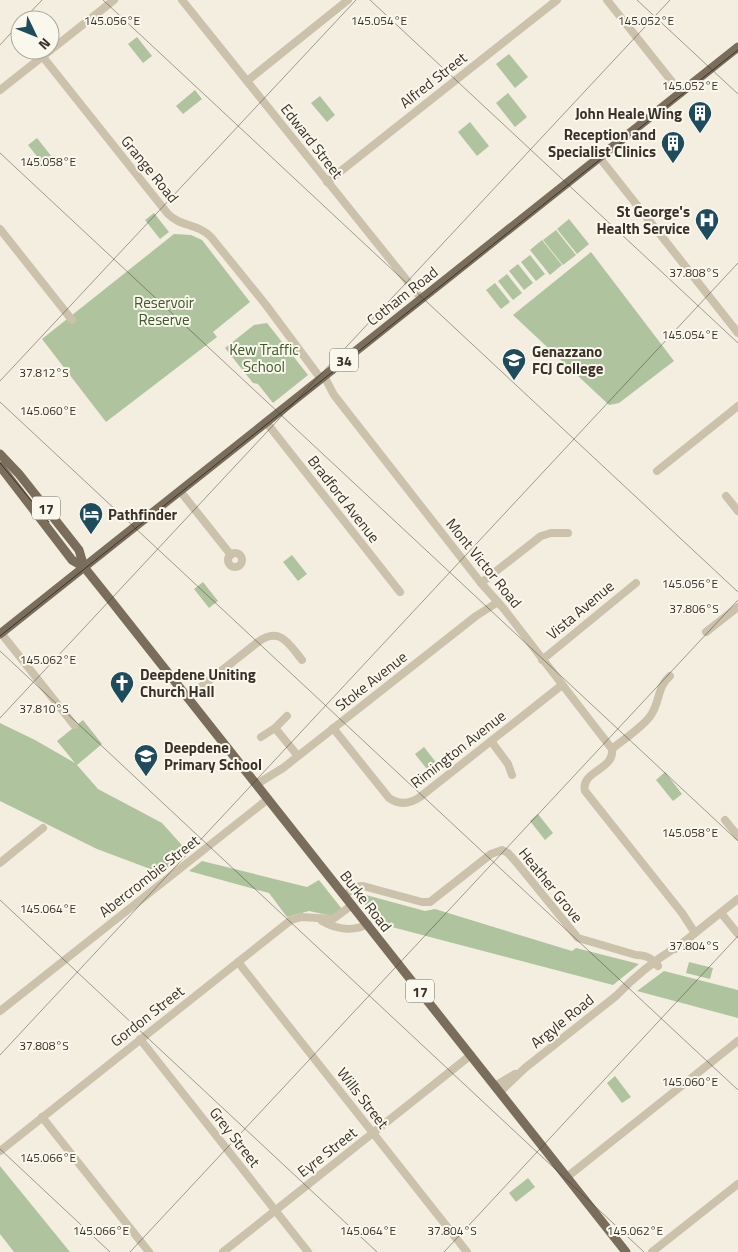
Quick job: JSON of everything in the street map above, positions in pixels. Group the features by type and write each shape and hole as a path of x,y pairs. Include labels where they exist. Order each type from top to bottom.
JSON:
{"main road":[{"name":"Cotham Road","path":"84,567 599,157 737,51"},
{"name":"Burke Road","path":"0,454 19,474 79,550 84,567"},
{"name":"Burke Road","path":"0,466 72,560 84,567 188,697 626,1252"},
{"name":"34","path":"1,633 84,567"}],"street":[{"name":"Edward Street","path":"182,0 421,298"},
{"path":"247,81 348,0"},
{"name":"Alfred Street","path":"327,182 557,0"},
{"path":"607,0 681,93"},
{"path":"60,41 109,2"},
{"path":"1,86 37,60"},
{"name":"Grange Road","path":"45,60 168,214 177,222 200,228 210,237 266,305 321,379"},
{"path":"599,157 738,333"},
{"path":"0,229 72,320"},
{"name":"Mont Victor Road","path":"321,379 612,749"},
{"path":"657,471 738,406"},
{"name":"Bradford Avenue","path":"266,422 400,592"},
{"path":"180,491 231,555"},
{"path":"726,496 738,511"},
{"path":"481,583 541,536 568,532"},
{"name":"Vista Avenue","path":"542,660 636,583"},
{"name":"Stoke Avenue","path":"259,787 495,600"},
{"path":"706,632 738,607"},
{"path":"1,633 74,725"},
{"path":"188,697 268,636 277,636 284,639 302,660"},
{"path":"670,676 661,686 656,705 648,718 612,749 610,759 586,780 584,789 697,932"},
{"name":"Rimington Avenue","path":"333,728 385,794 392,800 408,803 416,800 562,685"},
{"path":"260,737 275,728 287,716"},
{"path":"275,728 298,756"},
{"path":"490,741 506,760 512,775"},
{"name":"Abercrombie Street","path":"0,1011 268,799"},
{"path":"725,820 738,836"},
{"path":"0,863 43,828"},
{"name":"Heather Grove","path":"345,896 354,887 363,886 422,902 430,902 492,854 502,850 508,853 516,862 578,938 645,956 654,966"},
{"name":"Argyle Road","path":"498,1089 631,986 738,899"},
{"name":"Gordon Street","path":"1,1148 290,920 302,917 333,919 352,905"},
{"path":"721,913 738,934"},
{"name":"Gordon Street","path":"317,919 326,924 349,929 358,929 368,924"},
{"name":"Wills Street","path":"238,962 467,1252"},
{"name":"Grey Street","path":"140,1039 308,1252"},
{"path":"567,1177 738,1041"},
{"name":"Eyre Street","path":"223,1252 471,1055"},
{"path":"42,1117 149,1252"},
{"path":"652,1252 738,1184"}],"green space":[{"path":"137,37 152,56 143,63 128,44"},
{"path":"509,54 528,77 515,88 496,64"},
{"path":"195,90 202,99 183,114 176,106"},
{"path":"508,93 527,117 515,127 496,103"},
{"path":"320,96 335,115 327,122 311,103"},
{"path":"470,122 489,146 477,156 458,132"},
{"path":"37,138 52,157 43,164 28,145"},
{"path":"154,213 169,232 160,239 145,220"},
{"path":"569,219 589,244 577,254 557,229"},
{"path":"556,230 576,255 563,265 543,240"},
{"name":"Reservoir Reserve","path":"174,234 191,235 202,240 250,302 213,332 217,337 106,422 42,339"},
{"path":"542,240 562,265 550,275 530,250"},
{"path":"591,252 674,361 619,403 609,405 513,315"},
{"path":"530,255 545,274 536,281 521,262"},
{"path":"518,264 533,283 524,290 509,271"},
{"path":"507,274 522,293 513,300 498,281"},
{"path":"495,283 510,302 501,309 486,290"},
{"name":"Kew Traffic School","path":"267,323 308,375 273,403 258,384 253,383 225,348 254,325"},
{"path":"292,555 307,574 298,581 283,562"},
{"path":"203,582 218,601 209,608 194,589"},
{"path":"83,720 102,744 77,765 98,789 162,823 188,852 161,873 97,849 0,801 0,723 75,763 57,741"},
{"path":"424,747 439,766 430,773 415,754"},
{"path":"665,772 682,794 673,801 656,780"},
{"path":"538,814 553,833 545,840 530,821"},
{"path":"202,861 307,887 319,880 342,909 332,916 309,911 287,917 269,893 189,871"},
{"path":"355,892 425,911 435,909 572,951 576,948 639,964 613,985 388,926 385,929"},
{"path":"689,962 713,968 710,979 686,973"},
{"path":"664,971 738,990 738,1018 637,991"},
{"path":"615,1076 631,1097 622,1103 607,1083"},
{"path":"0,1166 70,1252 14,1252 0,1234"},
{"path":"528,1178 535,1187 516,1202 509,1193"}],"tram line":[{"path":"0,636 738,50"},
{"path":"0,463 49,522"}],"place":[{"name":"John Heale Wing","path":"700,134"},
{"name":"Reception and Specialist Clinics","path":"673,164"},
{"name":"St George's Health Service","path":"707,241"},
{"name":"Genazzano FCJ College","path":"514,381"},
{"name":"Pathfinder","path":"91,535"},
{"name":"Deepdene Uniting Church Hall","path":"122,704"},
{"name":"Deepdene Primary School","path":"146,777"}]}
